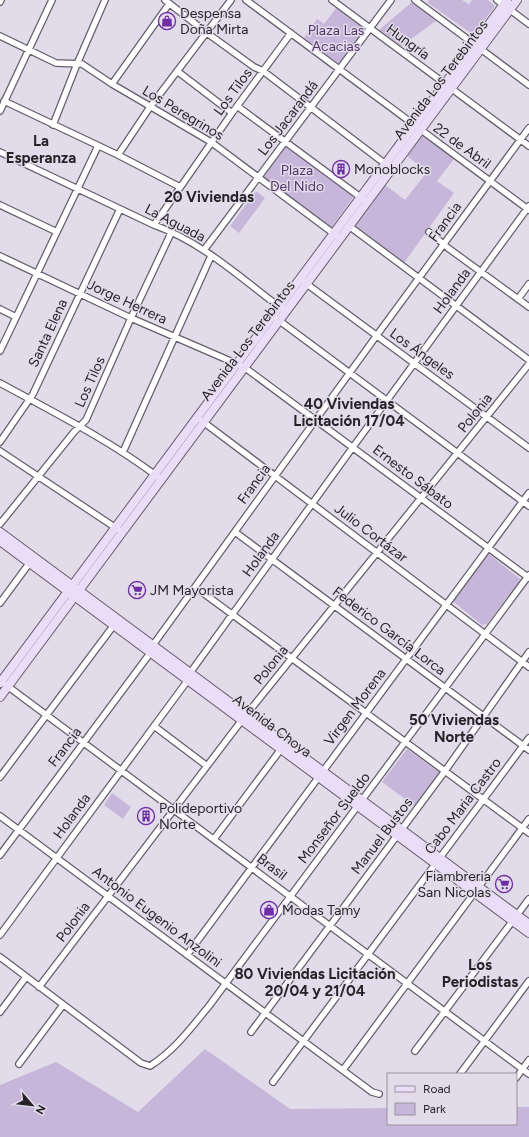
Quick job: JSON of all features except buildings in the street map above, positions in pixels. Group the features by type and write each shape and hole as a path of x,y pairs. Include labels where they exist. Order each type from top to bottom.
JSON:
{"main road":[{"name":"Avenida Los Terebintos","path":"0,697 2,683 74,591 478,46 504,4 517,0"},
{"name":"Avenida Los Terebintos","path":"337,236 349,226 364,200"},
{"name":"Avenida Choya","path":"0,532 32,560 515,918 529,933"},
{"name":"Avenida Choya","path":"0,541 32,560"},
{"name":"Avenida Choya","path":"74,591 114,625 152,649"},
{"name":"Avenida Choya","path":"244,718 281,749 321,774"},
{"name":"Avenida Choya","path":"515,918 529,924"}],"street":[{"path":"0,111 52,0"},
{"path":"53,125 77,64 105,0"},
{"path":"118,155 150,107 231,0"},
{"name":"22 de Abril","path":"246,0 417,128 528,208"},
{"name":"Hungría","path":"332,0 529,146"},
{"name":"Los Jacarandá","path":"204,250 391,0"},
{"path":"415,0 529,84"},
{"path":"112,84 167,2 254,67 263,71 311,106 389,166"},
{"path":"504,4 529,24"},
{"name":"Los Tilos","path":"154,225 211,142 291,33"},
{"name":"Los Peregrinos","path":"0,36 56,63 82,64 150,107 211,142 337,236"},
{"path":"178,71 232,113"},
{"path":"4,101 118,155 180,187"},
{"path":"237,106 364,200"},
{"name":"Francia","path":"0,855 152,649 377,335 529,128"},
{"path":"0,351 98,146"},
{"name":"La Aguada","path":"0,152 154,225 172,231 204,250 283,309"},
{"path":"0,205 57,232"},
{"name":"Holanda","path":"0,935 154,726 232,614 528,208"},
{"name":"Santa Elena","path":"0,442 30,399 120,209"},
{"path":"349,226 529,360"},
{"name":"Los Tilos","path":"0,524 38,476 86,420 131,318 172,231"},
{"path":"428,232 529,307"},
{"name":"Jorge Herrera","path":"0,256 131,318 241,366"},
{"path":"123,452 211,256"},
{"name":"Los Ángeles","path":"303,281 529,448"},
{"path":"518,298 529,284"},
{"path":"0,309 16,317"},
{"path":"276,318 529,506"},
{"name":"Polonia","path":"39,987 244,718 529,364"},
{"name":"Ernesto Sábato","path":"241,366 529,577"},
{"path":"0,382 80,426 123,452 158,477"},
{"name":"Julio Cortázar","path":"200,420 529,667"},
{"path":"0,451 119,530"},
{"name":"Virgen Morena","path":"187,955 529,493"},
{"name":"Federico García Lorca","path":"235,532 529,750"},
{"path":"0,603 32,560"},
{"name":"Monseñor Sueldo","path":"63,1005 141,1063 150,1066 171,1051 226,984 529,577"},
{"path":"195,587 529,833"},
{"path":"0,777 114,625"},
{"name":"Manuel Bustos","path":"252,1032 446,771 529,652"},
{"name":"Brasil","path":"2,683 331,925 529,1074"},
{"path":"154,726 208,766"},
{"name":"Cabo Maria Castro","path":"273,1082 529,738"},
{"path":"214,839 281,749"},
{"name":"Antonio Eugenio Anzolini","path":"0,816 372,1092 378,1094"},
{"path":"343,1070 529,819"},
{"path":"415,1051 529,899"},
{"path":"0,958 63,1005 19,1064"},
{"path":"0,1012 26,977"},
{"path":"461,1073 529,981"},
{"path":"517,1076 529,1060"}],"green space":[{"path":"430,0 462,0 469,4 472,0 488,0 495,6 474,34 472,34 427,2"},
{"path":"412,2 436,21 401,46 379,30"},
{"name":"Plaza Las Acacias","path":"337,7 365,29 340,63 336,62 304,38 317,19 324,24"},
{"path":"422,136 454,159 437,181 454,193 404,263 355,225 384,184 405,200 427,172 406,155 419,137"},
{"name":"Plaza Del Nido","path":"284,145 354,196 331,228 261,176"},
{"path":"256,191 265,198 239,233 230,226"},
{"path":"488,555 520,579 487,624 482,625 454,602 454,599"},
{"path":"407,749 440,773 416,807 382,782"},
{"path":"112,793 131,807 123,819 104,805"},
{"path":"205,1049 290,1109 387,1108 387,1125 517,1125 517,1107 529,1107 529,1137 0,1137 0,1085 56,1062 138,1112"}],"place":[{"name":"Despensa Doña Mirta","path":"167,21"},
{"name":"Monoblocks","path":"341,169"},
{"name":"JM Mayorista","path":"137,590"},
{"name":"Polideportivo Norte","path":"146,816"},
{"name":"Fiambreria San Nicolas","path":"504,884"},
{"name":"Modas Tamy","path":"269,910"}],"district":[{"name":"La Esperanza","path":"41,150"},
{"name":"20 Viviendas","path":"209,197"},
{"name":"40 Viviendas Licitación 17/04","path":"349,412"},
{"name":"50 Viviendas Norte","path":"454,728"},
{"name":"Los Periodistas","path":"480,974"},
{"name":"80 Viviendas Licitación 20/04 y 21/04","path":"315,982"}]}
